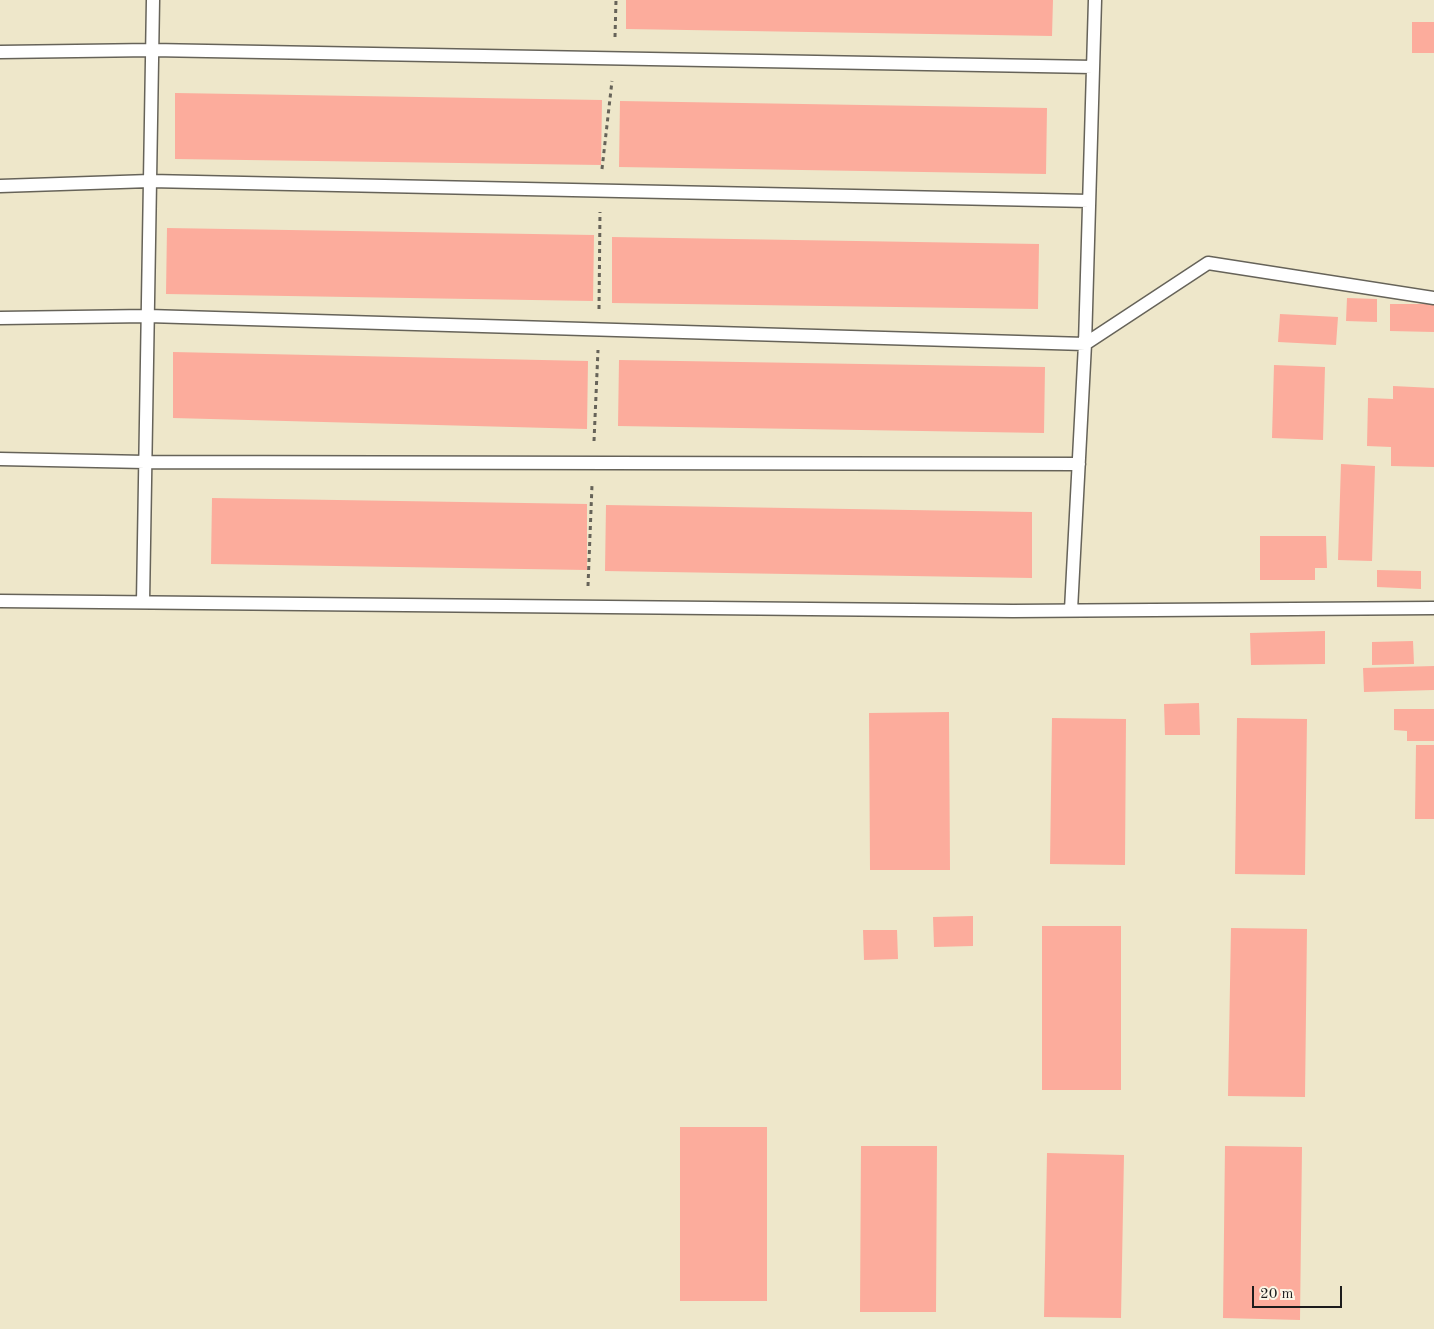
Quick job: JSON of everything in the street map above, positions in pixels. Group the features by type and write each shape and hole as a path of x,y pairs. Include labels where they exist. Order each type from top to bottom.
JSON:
{"lane":[{"path":"143,602 153,0"},
{"path":"1071,610 1085,344 1094,0"},
{"path":"0,52 152,50 1093,67"},
{"path":"0,186 150,181 1089,201"},
{"path":"0,318 148,316 1085,344 1208,263 1434,298"},
{"path":"0,459 146,462 1078,464"},
{"path":"0,601 1071,610 1434,608"}],"path":[{"path":"587,607 599,330 600,191 614,58 616,0"}],"building":[{"path":"626,0 1053,0 1052,36 626,29"},
{"path":"1412,22 1434,22 1434,53 1412,53"},
{"path":"175,93 602,100 601,165 175,159"},
{"path":"620,101 1047,108 1046,174 619,167"},
{"path":"167,228 594,235 593,301 166,294"},
{"path":"612,237 1039,244 1038,309 612,303"},
{"path":"1347,298 1377,299 1377,322 1346,321"},
{"path":"1390,304 1434,304 1434,332 1390,331"},
{"path":"1280,314 1338,317 1336,345 1278,342"},
{"path":"173,352 588,361 587,429 173,418"},
{"path":"619,360 1045,367 1044,433 618,426"},
{"path":"1274,365 1325,367 1323,440 1272,438"},
{"path":"1393,386 1434,388 1434,467 1391,466 1391,447 1367,446 1368,398 1393,399"},
{"path":"1341,464 1375,466 1372,561 1338,560"},
{"path":"212,498 587,504 587,570 211,564"},
{"path":"606,505 1032,512 1032,578 605,571"},
{"path":"1260,536 1326,536 1327,568 1315,568 1315,580 1260,580"},
{"path":"1377,570 1421,571 1421,589 1377,587"},
{"path":"1325,631 1325,664 1251,665 1250,633"},
{"path":"1413,641 1414,664 1372,665 1372,642"},
{"path":"1434,666 1434,690 1364,692 1363,668"},
{"path":"1199,703 1200,735 1165,735 1164,704"},
{"path":"1394,709 1434,709 1434,741 1407,741 1407,731 1394,730"},
{"path":"949,712 950,870 870,870 869,713"},
{"path":"1052,718 1126,719 1125,865 1050,864"},
{"path":"1237,718 1307,719 1305,875 1235,874"},
{"path":"1416,745 1434,745 1434,819 1415,819"},
{"path":"973,916 973,946 934,947 933,917"},
{"path":"1042,926 1121,926 1121,1090 1042,1090"},
{"path":"1231,928 1307,929 1305,1097 1228,1096"},
{"path":"863,930 897,930 898,959 864,960"},
{"path":"680,1127 767,1127 767,1301 680,1301"},
{"path":"861,1146 937,1146 936,1312 860,1312"},
{"path":"1225,1146 1302,1147 1300,1320 1223,1318"},
{"path":"1047,1153 1124,1155 1121,1318 1044,1317"}]}
